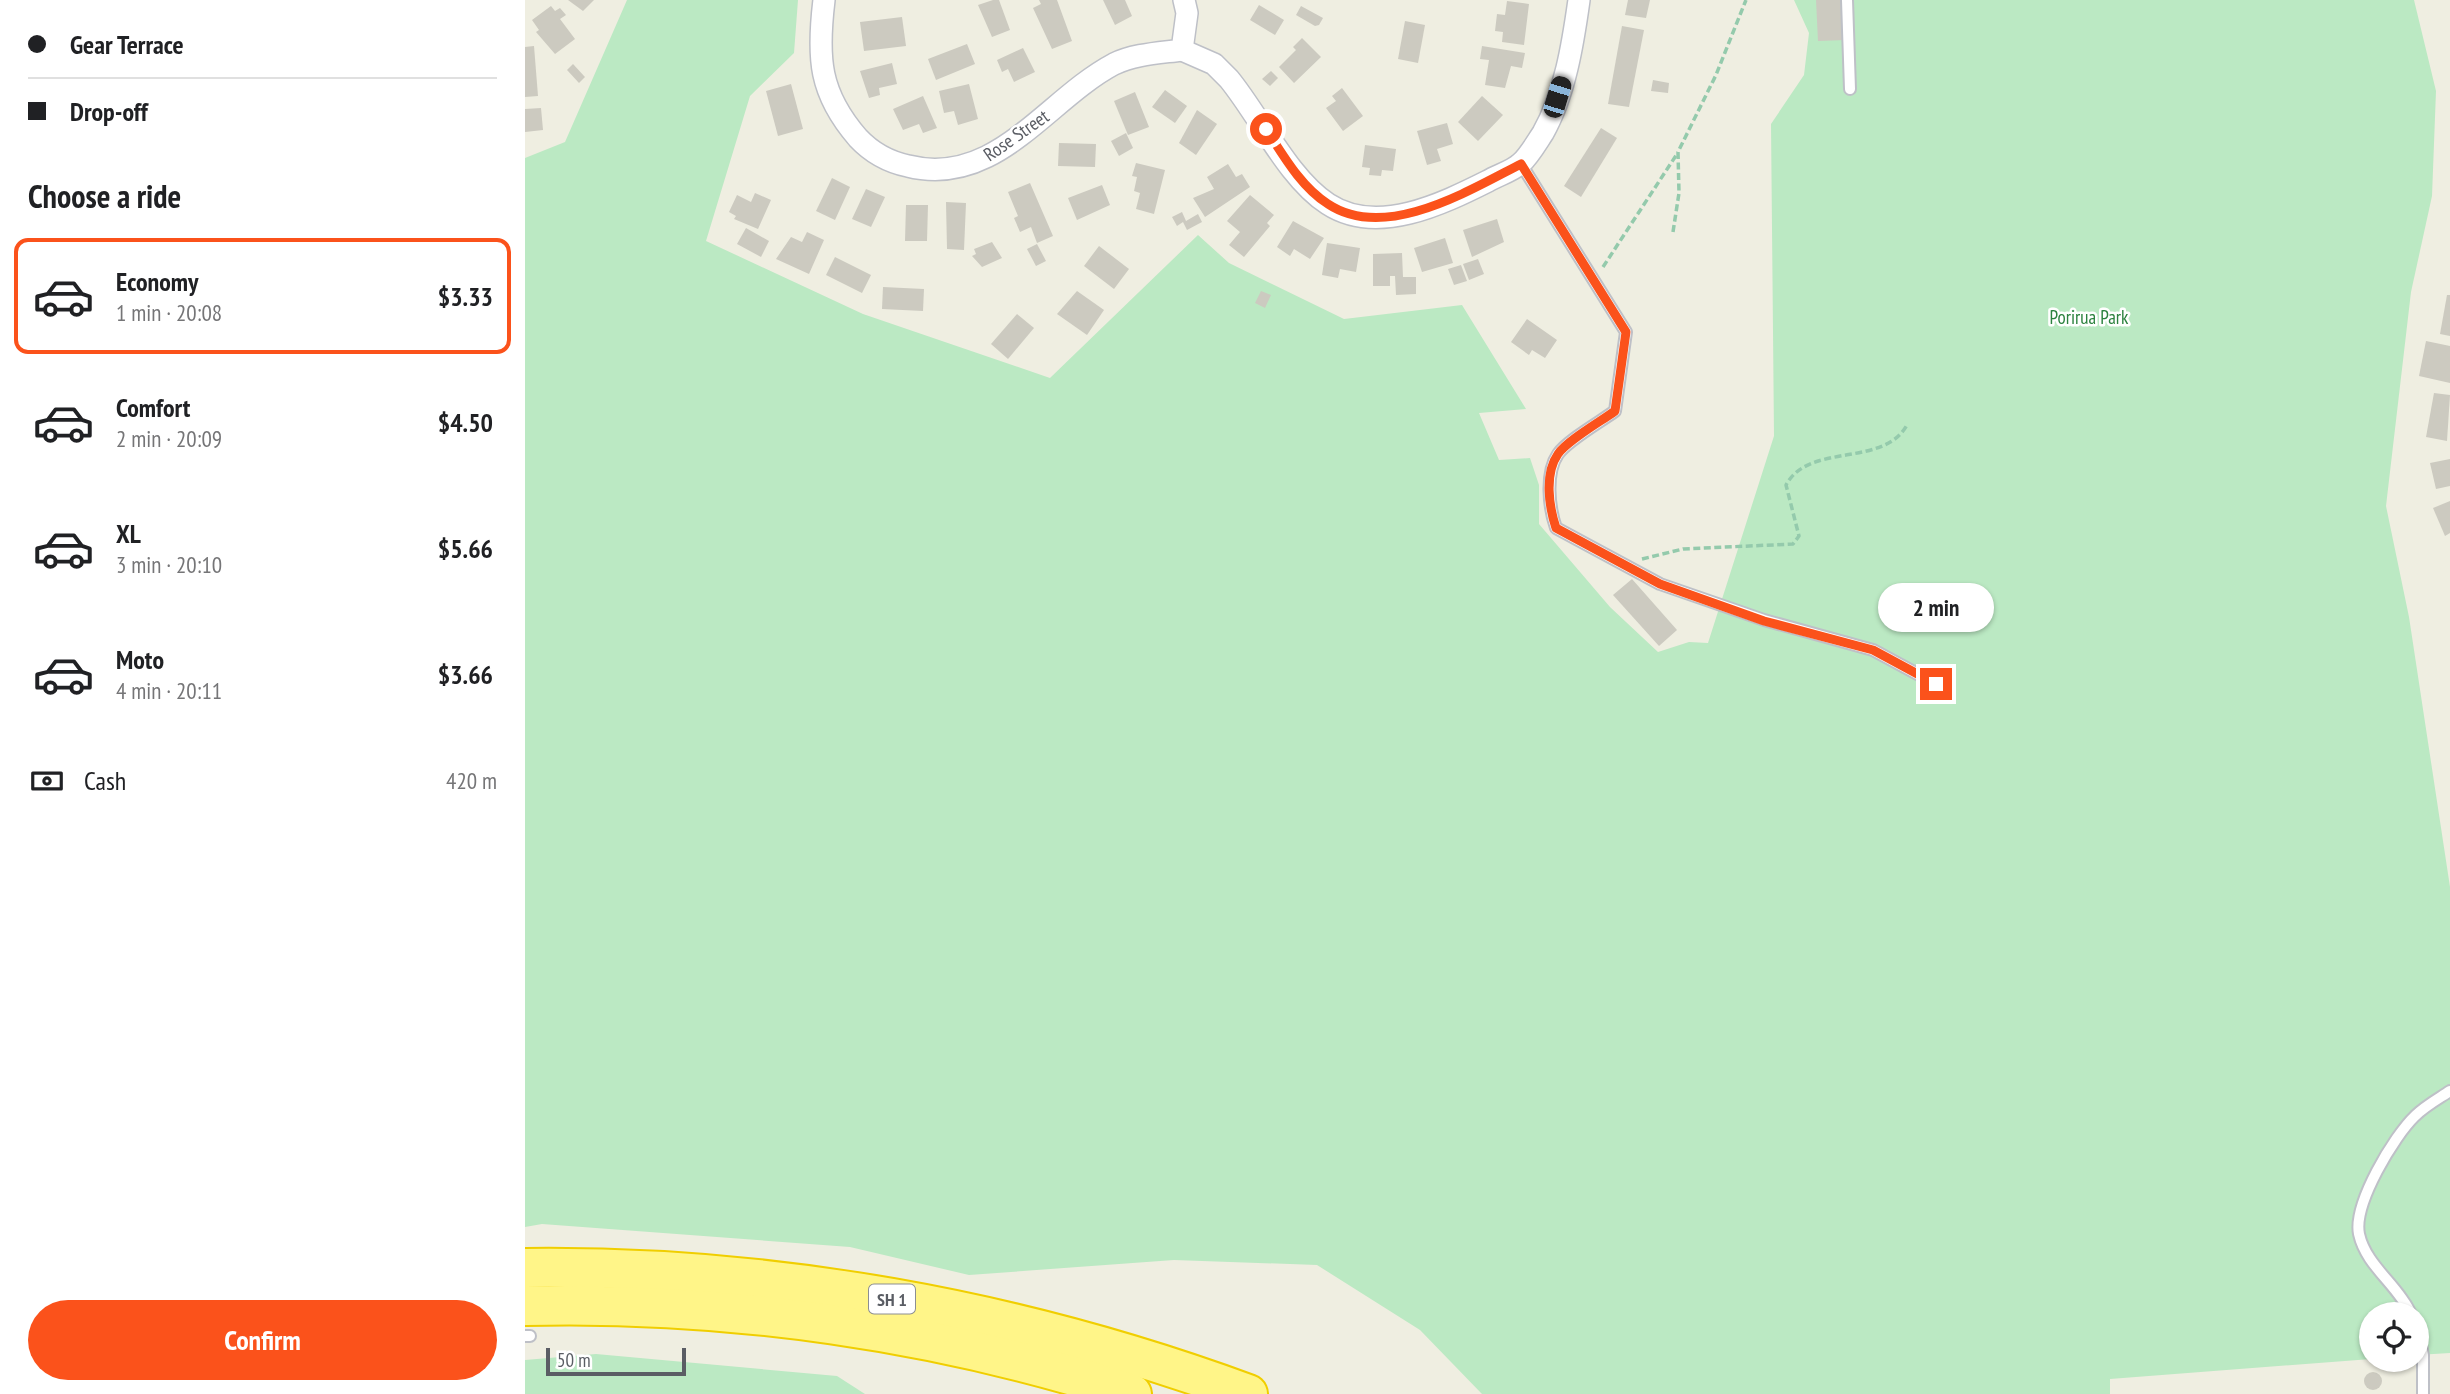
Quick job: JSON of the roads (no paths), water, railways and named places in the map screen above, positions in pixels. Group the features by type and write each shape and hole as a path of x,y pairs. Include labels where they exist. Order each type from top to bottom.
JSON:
{"highway":[{"name":"SH 1","path":"525,1268 689,1273 870,1295 1045,1331 1173,1367 1248,1394"},
{"name":"SH 1","path":"527,1326 675,1309 855,1329 1000,1358 1132,1394"}],"street":[{"name":"Rose Street","path":"824,0 819,46 822,76 840,118 865,146 887,160 914,168 961,169 981,161 1027,132 1085,82 1117,63 1146,54 1182,50"},
{"path":"1184,0 1187,13 1182,50 1214,64 1229,79 1306,185 1326,203 1345,214 1371,217 1411,213 1457,197 1521,164 1543,132 1557,97 1574,40 1579,0"}],"lane":[{"path":"1847,0 1850,89"},
{"path":"1521,164 1626,332 1615,411 1558,454 1549,486 1549,509 1556,528 1660,584 1703,601 1827,640 1873,650 1936,684"},
{"path":"2405,1302 2399,1291 2367,1254 2358,1233 2361,1210 2374,1175 2403,1130 2415,1115 2450,1091"},
{"path":"2423,1372 2423,1394"}],"park label":[{"name":"Porirua Park","path":"2089,317"}]}
